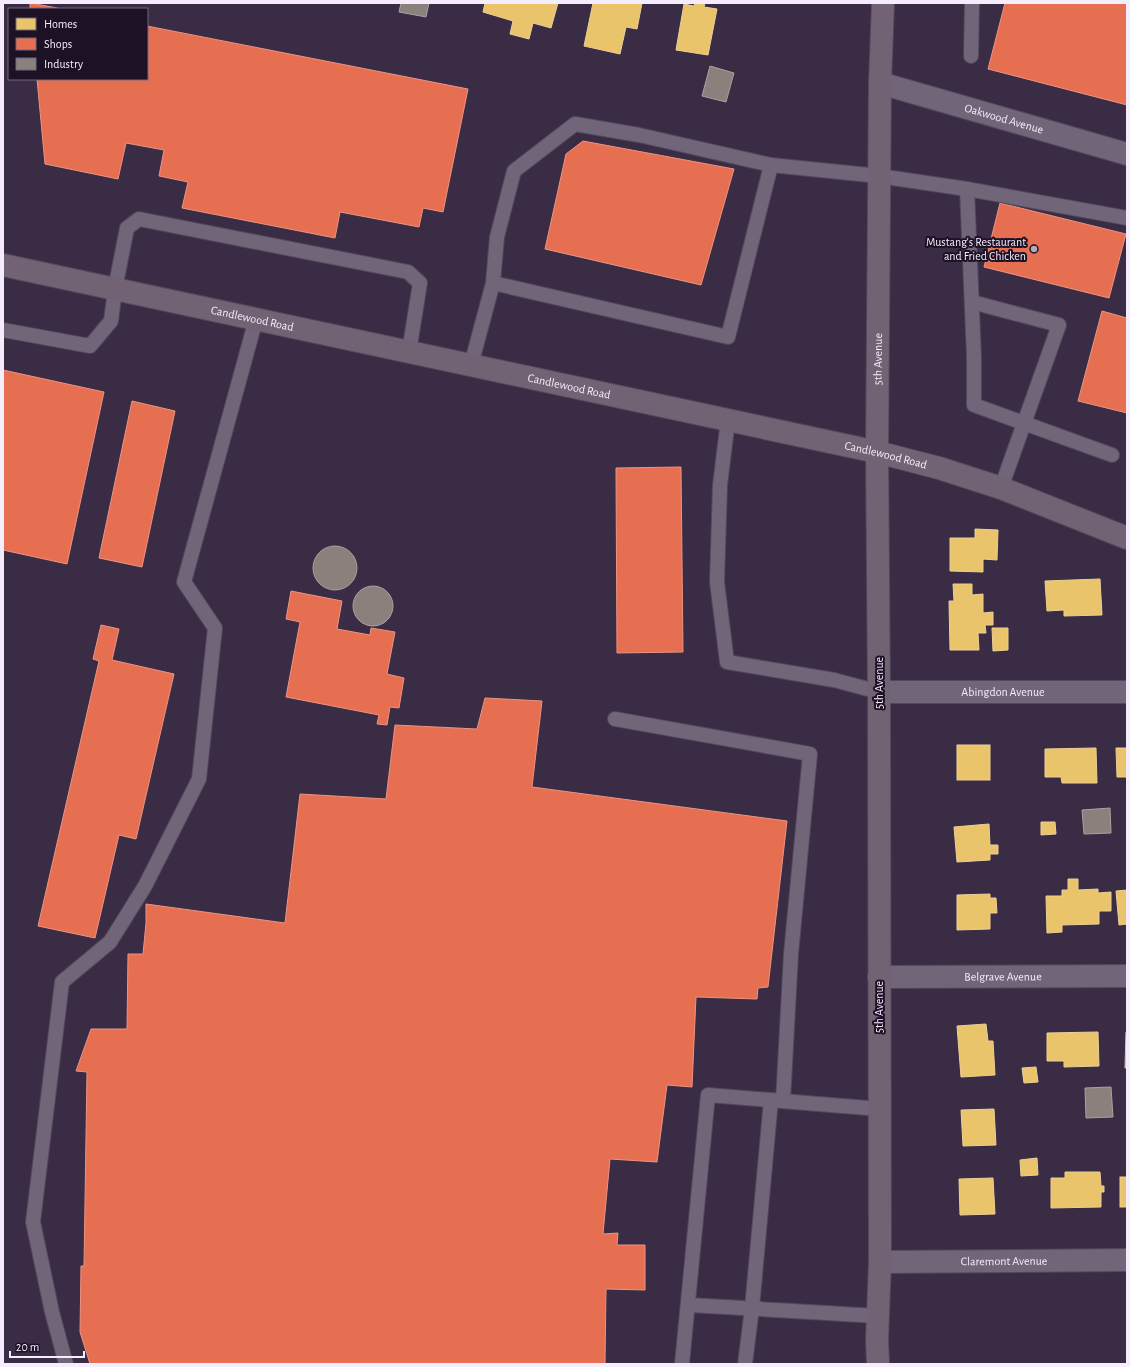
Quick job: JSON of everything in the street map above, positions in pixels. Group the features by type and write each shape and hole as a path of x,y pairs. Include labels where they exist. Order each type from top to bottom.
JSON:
{"main road":[{"name":"5th Avenue","path":"878,1364 880,1109 878,452 880,83 883,3"},
{"name":"Candlewood Road","path":"3,265 878,452 936,467 1001,488 1127,538"}],"street":[{"name":"Oakwood Avenue","path":"880,83 1127,154"},
{"name":"Abingdon Avenue","path":"879,692 1127,692"},
{"name":"Belgrave Avenue","path":"879,977 1127,976"},
{"name":"Claremont Avenue","path":"880,1262 1127,1260"}],"lane":[{"path":"971,56 972,3"},
{"path":"471,365 493,283 497,237 514,171 575,124 639,134 771,165 880,176 967,189 1127,218"},
{"path":"493,283 728,337 771,165"},
{"path":"967,189 972,302 974,405 1112,455"},
{"path":"3,330 90,346 111,321 115,289 127,228 139,220 408,272 420,283 409,352"},
{"path":"972,302 1059,325 1001,488"},
{"path":"66,1364 52,1312 33,1222 62,982 110,942 145,886 199,778 215,628 184,582 256,319"},
{"path":"728,420 720,485 717,582 727,662 834,680 879,692"},
{"path":"616,719 810,754 777,1101 745,1364"},
{"path":"682,1364 708,1095 880,1109"},
{"path":"688,1305 878,1316"}],"building: Homes":[{"path":"485,3 558,3 551,28 533,23 529,39 510,34 513,21 483,12"},
{"path":"593,3 642,3 637,29 626,27 620,54 584,46"},
{"path":"695,3 705,3 704,7 717,9 708,55 676,50 684,4 694,6"},
{"path":"975,529 998,530 997,560 983,559 983,572 950,571 950,538 975,538"},
{"path":"1100,579 1102,615 1064,616 1064,610 1047,611 1045,581"},
{"path":"953,584 972,584 972,595 983,594 983,613 993,612 993,625 985,625 986,633 978,633 979,650 950,650 949,601 954,601"},
{"path":"992,628 1008,628 1008,650 993,651"},
{"path":"957,745 990,745 990,780 957,780"},
{"path":"1096,748 1097,783 1062,783 1061,777 1045,777 1045,749"},
{"path":"1116,748 1127,748 1127,777 1117,777"},
{"path":"1041,822 1055,822 1056,834 1041,835"},
{"path":"989,824 990,845 998,845 998,854 990,854 990,860 957,862 954,827"},
{"path":"1068,879 1078,879 1078,890 1098,889 1098,893 1111,892 1111,911 1099,911 1099,924 1062,925 1062,932 1047,933 1046,896 1062,896 1062,890 1068,890"},
{"path":"1127,890 1127,924 1119,925 1116,891"},
{"path":"990,894 990,898 996,898 997,913 990,913 990,929 957,930 957,895"},
{"path":"986,1024 988,1041 993,1041 995,1075 961,1077 957,1026"},
{"path":"1098,1032 1099,1066 1064,1067 1064,1061 1047,1061 1047,1033"},
{"path":"1126,1032 1127,1068 1125,1068"},
{"path":"1036,1067 1038,1082 1024,1083 1022,1068"},
{"path":"994,1109 996,1145 963,1146 961,1110"},
{"path":"1037,1158 1038,1175 1021,1176 1020,1160"},
{"path":"1065,1172 1100,1172 1101,1186 1104,1186 1104,1192 1101,1192 1101,1207 1051,1208 1051,1178 1065,1178"},
{"path":"1120,1177 1127,1177 1127,1207 1120,1207"},
{"path":"993,1178 995,1214 960,1215 959,1179"}],"building: Shops":[{"path":"31,3 57,8 30,8"},
{"path":"1005,3 1127,3 1127,105 988,69"},
{"path":"148,26 468,89 443,212 423,208 419,227 340,212 335,238 182,208 188,182 159,176 164,150 126,143 118,179 45,164 37,80 148,80"},
{"path":"583,141 734,169 701,285 545,249 566,154"},
{"path":"1000,203 1126,234 1109,298 984,267"},
{"path":"1102,311 1127,318 1127,413 1078,401"},
{"path":"3,370 104,392 67,564 3,550"},
{"path":"132,401 175,411 142,567 99,558"},
{"path":"681,467 683,652 617,653 616,468"},
{"path":"291,591 342,601 337,629 370,635 371,628 395,632 387,674 404,678 399,708 390,707 387,725 377,724 379,715 286,697 300,622 286,619"},
{"path":"101,625 119,629 112,660 174,674 136,839 119,835 95,938 38,926 99,661 93,659"},
{"path":"485,698 542,701 532,787 787,821 768,987 758,988 757,999 696,997 692,1087 667,1085 657,1162 610,1159 603,1234 618,1233 617,1245 645,1245 645,1290 606,1289 605,1364 90,1364 80,1332 81,1266 84,1266 87,1072 76,1071 91,1029 127,1029 128,954 143,954 146,904 285,923 300,794 386,799 395,725 477,729"}],"building: Industry":[{"path":"401,3 429,3 426,17 399,12"},
{"path":"710,66 734,73 726,102 702,96"},
{"path":"331,546 339,546 351,552 357,564 357,572 351,584 339,590 331,590 319,584 313,572 313,564 319,552"},
{"path":"377,586 384,589 390,595 393,606 392,614 384,623 377,626 369,626 362,623 354,614 353,602 356,595 365,587"},
{"path":"1110,808 1111,833 1084,834 1082,810"},
{"path":"1111,1087 1113,1117 1086,1118 1085,1088"}],"place":[{"name":"Mustang's Restaurant and Fried Chicken","path":"1034,249"}]}
